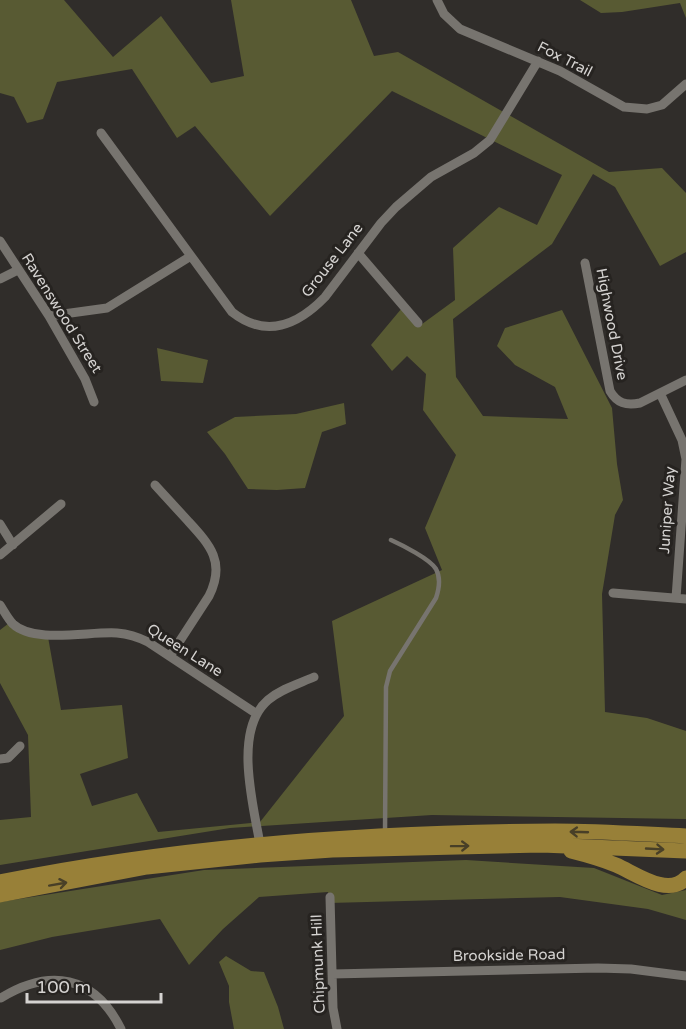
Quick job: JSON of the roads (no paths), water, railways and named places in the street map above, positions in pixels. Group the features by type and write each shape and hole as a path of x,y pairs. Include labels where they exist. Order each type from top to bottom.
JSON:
{"highway":[{"path":"0,882 125,859 260,844 385,836 556,831 686,836"},
{"path":"542,845 594,856 658,884 678,884 686,878"},
{"path":"0,895 147,867 260,855 387,847 542,845 686,850"}],"street":[{"name":"Fox Trail","path":"437,0 444,14 460,29 538,61 624,107 639,109 662,105 686,84"},
{"name":"Grouse Lane","path":"101,133 232,312 246,322 270,327 286,325 314,308 325,297 381,223 396,207 431,177 474,153 490,140 538,61"},
{"name":"Ravenswood Street","path":"0,241 50,316 85,378 94,402"},
{"path":"358,254 418,323"},
{"path":"50,316 107,308 191,256"},
{"name":"Highwood Drive","path":"585,263 610,391 617,400 632,405 660,393"},
{"path":"0,279 18,270"},
{"path":"660,393 686,380"},
{"name":"Juniper Way","path":"660,393 682,440 686,459 681,599"},
{"path":"155,485 204,538 211,549 216,568 214,587 170,657"},
{"path":"0,555 61,504"},
{"path":"0,524 13,545"},
{"path":"613,593 681,599"},
{"name":"Queen Lane","path":"0,605 13,624 24,632 40,635 117,633 132,635 148,642 257,714"},
{"path":"260,844 247,750 251,730 257,714 266,702 281,691 314,677"},
{"path":"0,759 8,758 20,746"},
{"name":"Chipmunk Hill","path":"330,897 333,1008 337,1029"},
{"name":"Brookside Road","path":"332,974 597,968 631,969 686,976"},
{"path":"1,998 17,988 62,979 79,984 96,996 112,1012 121,1029"}],"lane":[{"path":"385,836 386,687 390,671 436,598 439,587 437,570 430,562 391,540"}]}
